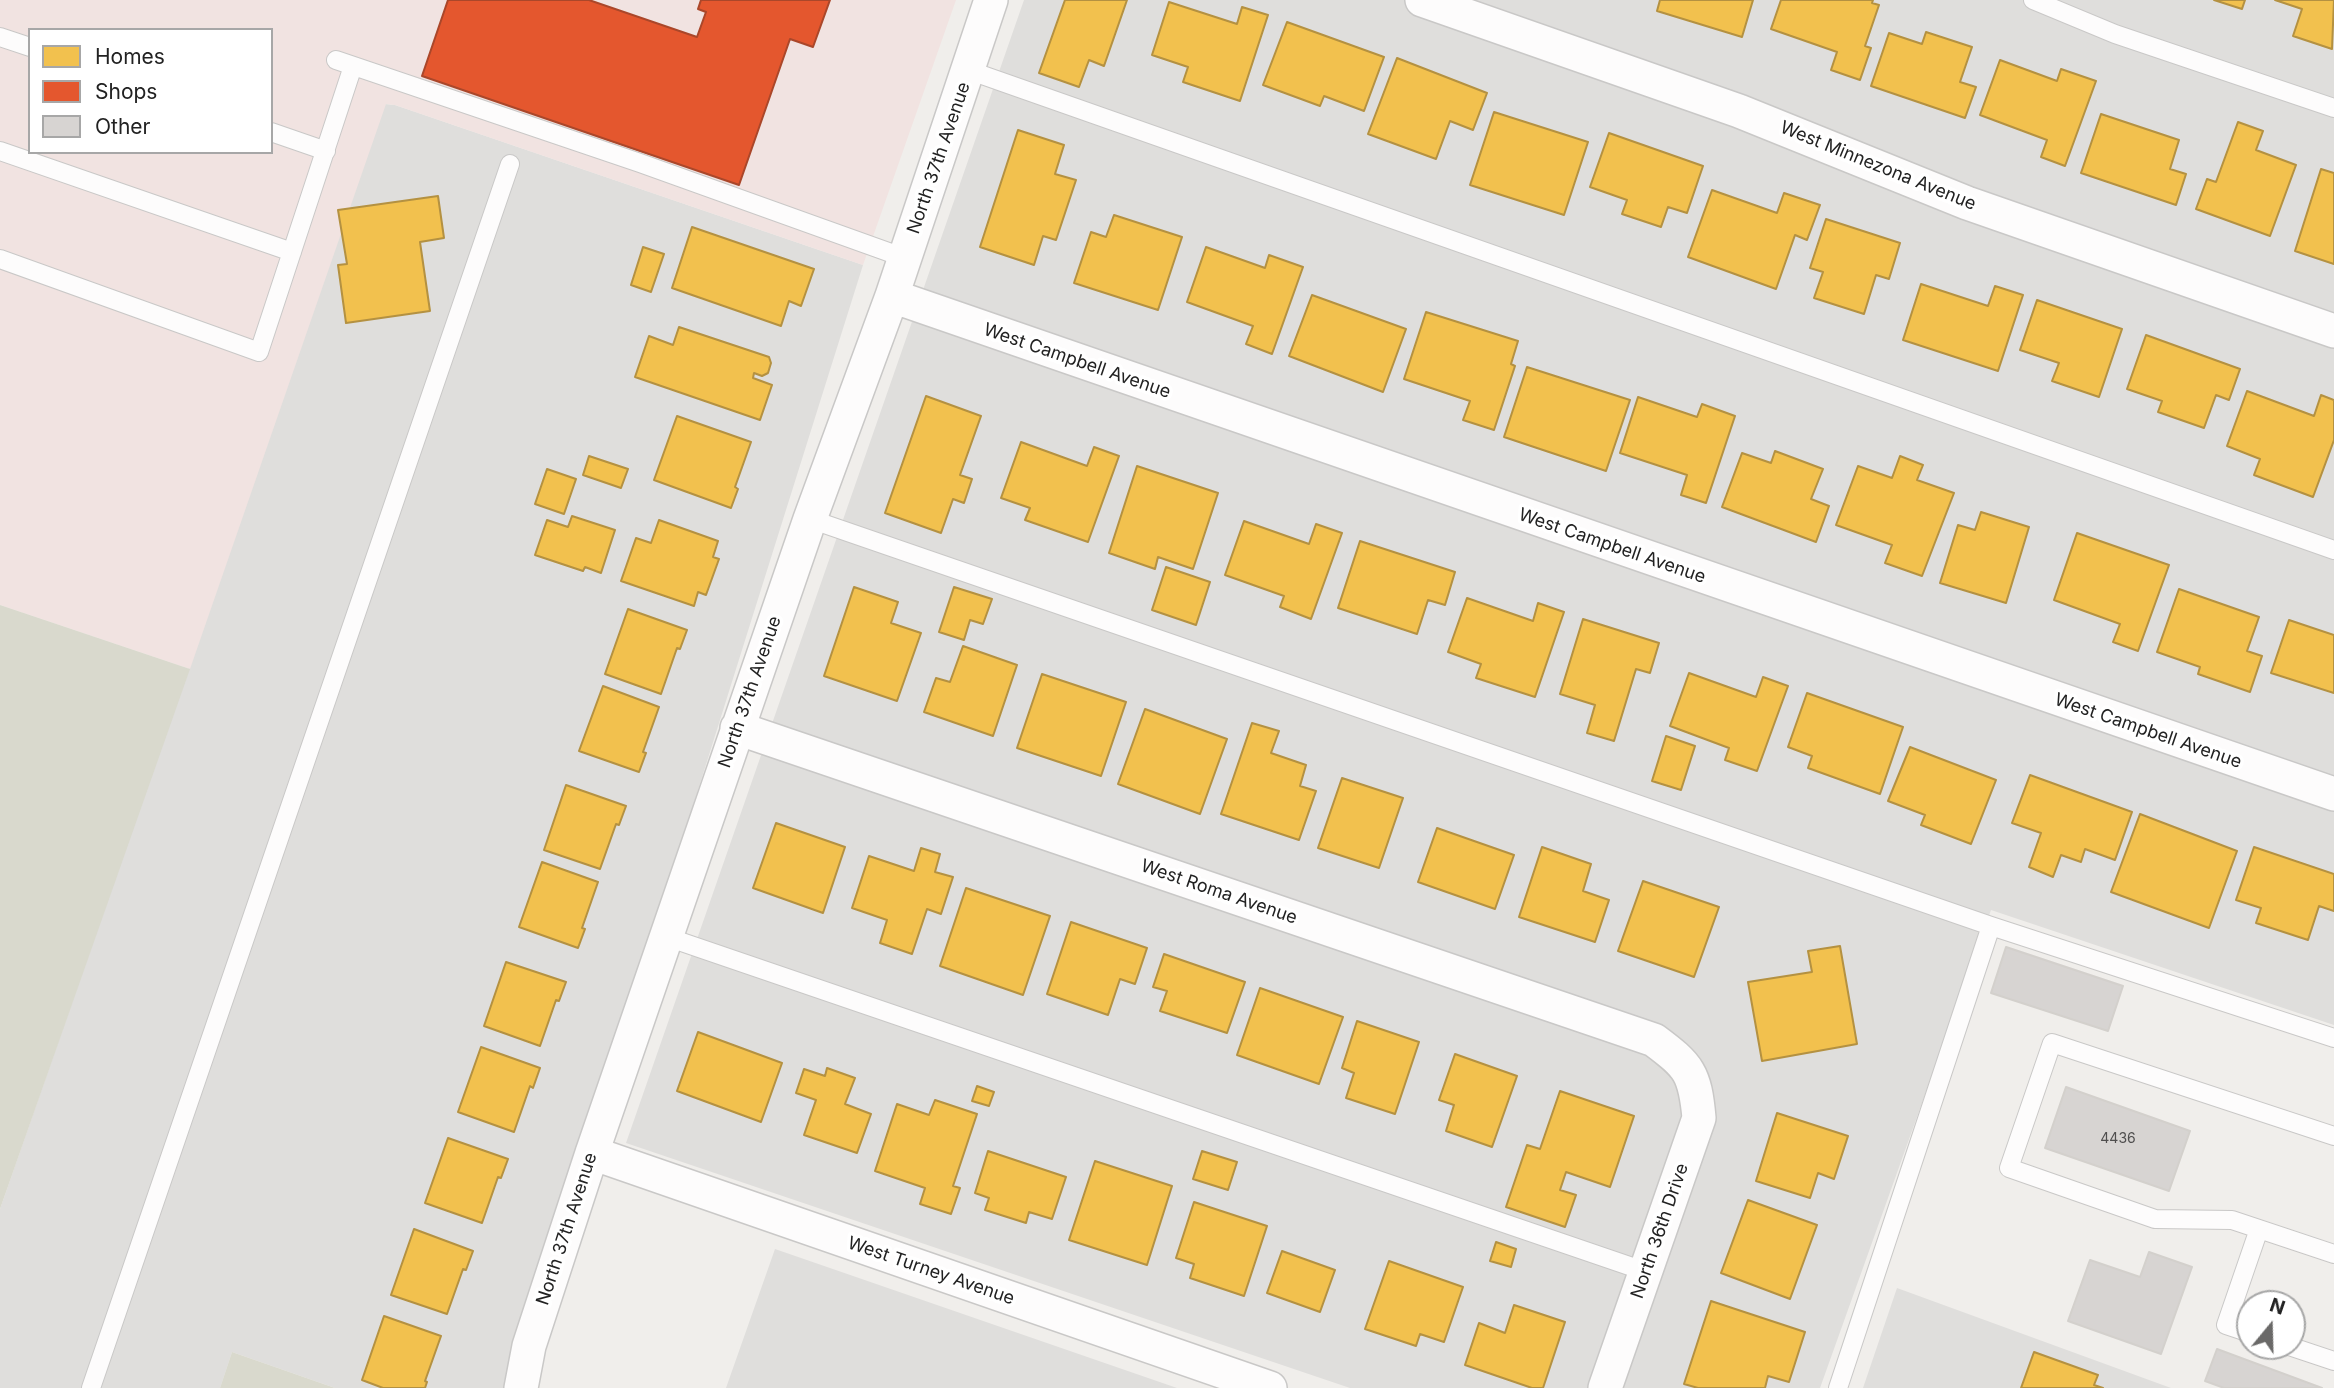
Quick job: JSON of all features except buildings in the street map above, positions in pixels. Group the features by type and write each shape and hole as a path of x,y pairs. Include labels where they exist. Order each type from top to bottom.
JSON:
{"street":[{"name":"North 37th Avenue","path":"521,1388 528,1346 592,1153 810,519 905,258 991,0"},
{"name":"West Minnezona Avenue","path":"1422,0 1739,111 1967,202 2334,331"},
{"name":"West Campbell Avenue","path":"891,296 2334,793"},
{"name":"West Roma Avenue","path":"737,728 1654,1040 1678,1058 1690,1072"},
{"name":"North 36th Drive","path":"1605,1388 1699,1118 1697,1096 1690,1072"},
{"name":"West Turney Avenue","path":"592,1153 1270,1388"}],"lane":[{"path":"2033,0 2115,34 2334,108"},
{"path":"0,37 28,46"},
{"path":"0,259 259,352 326,151 344,63 640,163 905,258"},
{"path":"968,70 2334,550"},
{"path":"273,133 326,151"},
{"path":"0,151 292,252"},
{"path":"91,1388 510,164"},
{"path":"810,519 1991,926 2334,1038"},
{"path":"1838,1388 1991,926"},
{"path":"667,937 1647,1272"},
{"path":"2334,1136 2052,1043 2009,1168 2155,1219 2232,1220 2334,1254"},
{"path":"2237,1290 2259,1229"},
{"path":"2236,1294 2225,1325 2236,1329"},
{"path":"2306,1352 2334,1361"}],"shaded area":[{"path":"0,0 956,0 863,265 386,104 190,669 0,605"},
{"path":"1024,0 2334,0 2334,1025 1991,910 1820,1388 1350,1388 626,1143"},
{"path":"385,104 395,105 863,265 510,1388 335,1388 232,1352 220,1388 0,1388 0,1209"},
{"path":"0,605 190,669 0,1209"},
{"path":"775,1249 1177,1388 726,1388"},
{"path":"1897,1288 2171,1388 1863,1388"},
{"path":"232,1352 335,1388 220,1388"}]}
